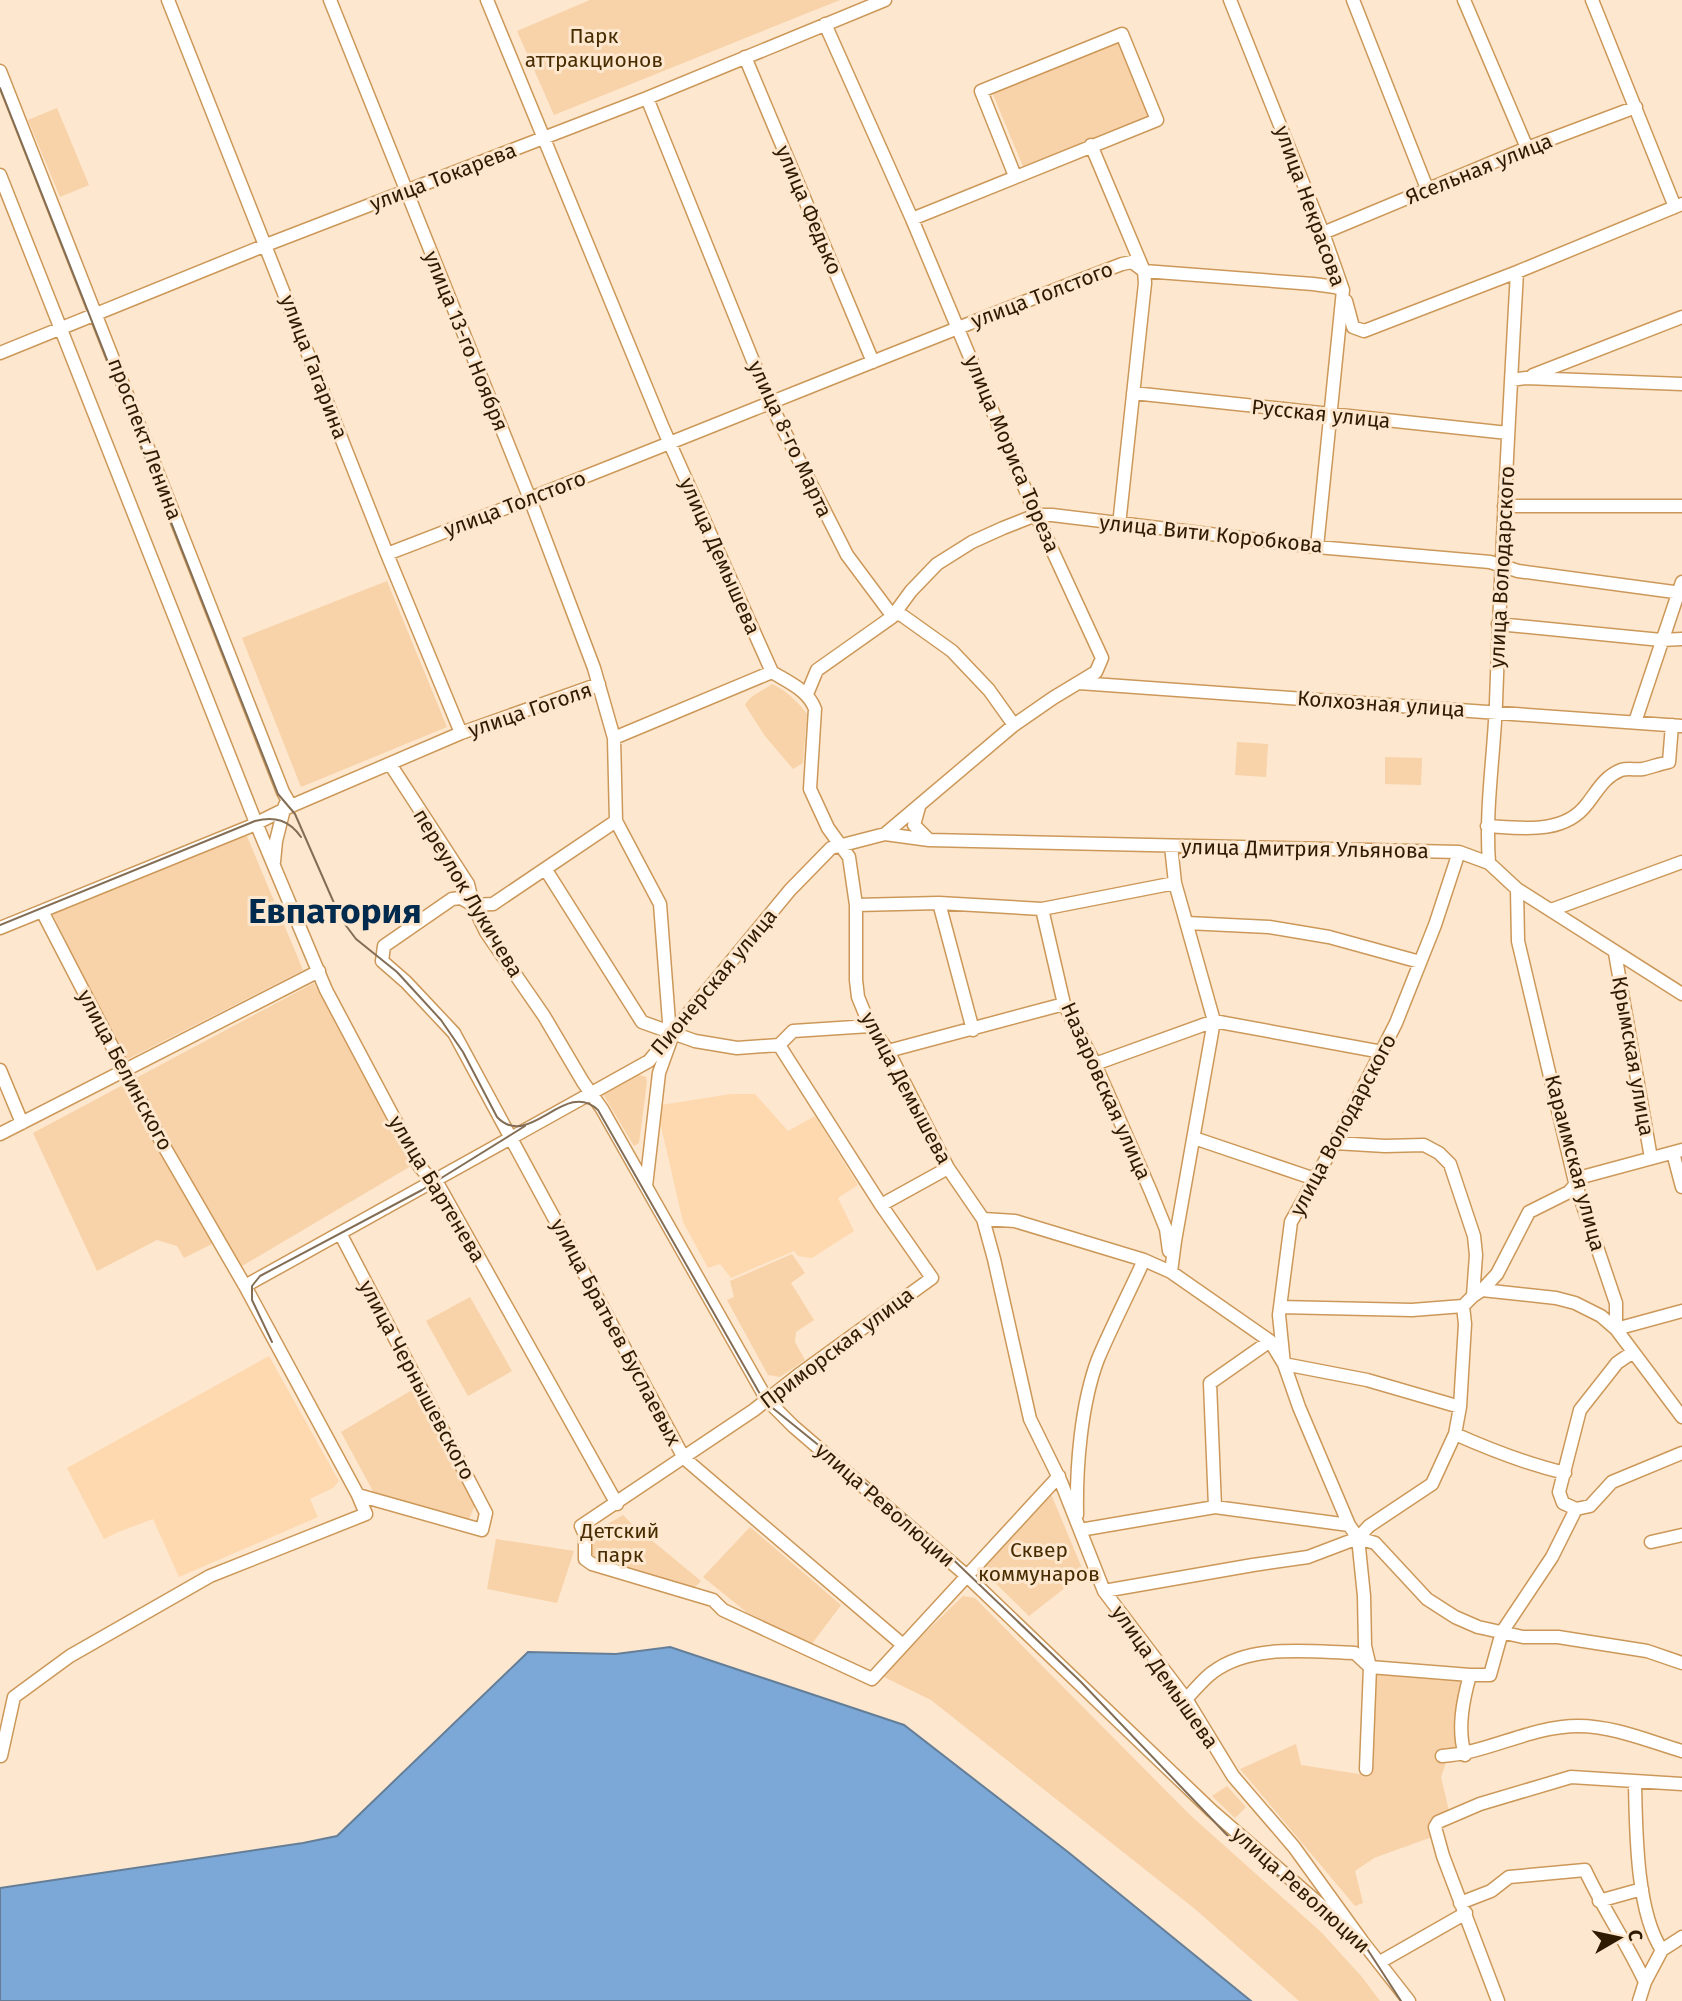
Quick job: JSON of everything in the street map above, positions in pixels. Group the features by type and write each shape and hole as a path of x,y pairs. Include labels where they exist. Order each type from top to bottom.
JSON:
{"street":[{"name":"улица Гагарина","path":"168,0 387,554 461,733"},
{"name":"улица 13-го Ноября","path":"330,0 530,499 599,684"},
{"name":"улица Демышева","path":"487,0 669,443 772,672"},
{"name":"улица Токарева","path":"0,353 647,98 885,0"},
{"path":"1353,0 1428,191"},
{"path":"1464,0 1527,148"},
{"path":"1343,290 1353,327 1364,331 1517,272 1678,205 1592,0"},
{"name":"улица Некрасова","path":"1233,1 1343,290 1317,547"},
{"name":"улица Мориса Тореза","path":"825,24 912,219 1036,515 1102,658 1096,672 1079,683"},
{"path":"912,219 1157,120 1122,34 981,91 1015,176"},
{"name":"улица Федько","path":"745,57 873,362"},
{"name":"проспект Ленина","path":"0,71 288,807"},
{"name":"улица 8-го Марта","path":"647,98 770,403 847,555 888,610 923,630 967,665 989,690 1013,725"},
{"name":"Ясельная улица","path":"1323,233 1527,148 1636,107"},
{"path":"1091,145 1144,271 1145,283 1119,525"},
{"name":"проспект Ленина","path":"0,175 274,866"},
{"name":"улица Толстого","path":"387,554 1122,264 1132,262 1144,271 1324,286 1343,290"},
{"name":"улица Володарского","path":"1489,863 1487,826 1517,272"},
{"path":"1526,378 1682,317"},
{"path":"1511,380 1526,378 1682,384"},
{"name":"Русская улица","path":"1133,393 1508,433"},
{"path":"1504,506 1682,506"},
{"name":"улица Вити Коробкова","path":"807,694 817,670 894,613 937,564 972,542 1036,515 1317,547 1490,562 1518,571 1681,589"},
{"path":"1635,722 1661,640 1681,589"},
{"path":"1498,624 1661,640 1682,639"},
{"path":"646,1186 659,1073 673,1034 669,1022 660,904 616,821 614,738 772,672 807,694"},
{"name":"Колхозная улица","path":"1079,683 1677,726"},
{"name":"Пионерская улица","path":"245,1286 649,1061 790,890 831,848 885,834 1013,725 1079,683"},
{"name":"улица Гоголя","path":"256,824 288,807 461,733 599,684 614,738"},
{"name":"улица Демышева","path":"807,694 815,709 810,789 828,828 849,857 856,905 858,997 870,1027 888,1051 947,1168 983,1219 1030,1419 1057,1472 1104,1591 1186,1699 1233,1776 1294,1847 1362,1941"},
{"path":"1487,826 1550,827 1568,821 1587,805 1602,782 1622,770 1643,769 1669,762 1677,726"},
{"name":"переулок Лукичева","path":"390,764 468,884 473,905 486,932 544,1016 591,1093"},
{"path":"921,803 914,825 929,840"},
{"path":"274,866 276,842 288,807"},
{"path":"473,905 493,904 616,821"},
{"path":"0,928 256,824"},
{"name":"улица Дмитрия Ульянова","path":"885,834 929,840 1460,852 1489,863 1517,889 1682,994"},
{"path":"1171,846 1175,883 1214,1021 1171,1272"},
{"name":"улица Володарского","path":"1366,1769 1370,1667 1365,1646 1364,1596 1358,1538 1349,1525 1299,1408 1284,1364 1280,1307 1292,1222 1382,1052 1420,962 1460,852"},
{"path":"1551,910 1682,862"},
{"name":"улица Бартенева","path":"274,866 338,1014 420,1167 435,1179 617,1503"},
{"path":"546,870 642,1022 695,1041 737,1048 779,1045 793,1031 870,1027"},
{"path":"856,905 939,903 1042,908 1175,883"},
{"name":"Караимская улица","path":"1517,889 1518,941 1576,1182 1616,1303 1616,1329"},
{"name":"улица Братьев Буслаевых","path":"473,905 461,898 452,899 393,938 384,946 382,961 406,982 454,1033 684,1458 904,1645"},
{"path":"939,903 973,1030"},
{"name":"Назаровская улица","path":"1042,908 1064,1004 1095,1064 1166,1229 1171,1272"},
{"name":"улица Белинского","path":"42,911 124,1070 210,1228 245,1286"},
{"path":"1187,923 1269,927 1329,937 1420,962"},
{"name":"Крымская улица","path":"1615,953 1651,1158"},
{"path":"0,1134 318,971"},
{"path":"888,1051 1064,1004"},
{"path":"1095,1064 1214,1021 1382,1052"},
{"name":"Приморская улица","path":"779,1045 881,1205 932,1278 767,1400 581,1526 585,1535 585,1559 592,1564 713,1600 723,1610 872,1679 904,1645"},
{"path":"649,1061 659,1073"},
{"path":"0,1070 22,1123"},
{"name":"улица Революции","path":"591,1093 767,1400 793,1426 967,1576 1211,1810 1362,1941 1409,2001"},
{"path":"1194,1138 1315,1179"},
{"path":"1104,1591 1308,1557 1358,1538 1369,1526 1433,1484 1455,1434 1460,1407 1465,1324 1473,1298 1476,1255 1474,1236 1450,1164 1438,1153 1424,1145 1335,1143"},
{"path":"1473,1298 1497,1274 1528,1212 1569,1192 1582,1177 1678,1151"},
{"name":"Крымская улица","path":"1678,1151 1682,1187"},
{"path":"881,1205 947,1168"},
{"path":"983,1219 1015,1221 1144,1260 1171,1272 1270,1341 1284,1364 1367,1380 1460,1407"},
{"name":"улица Чернышевского","path":"340,1233 486,1513 482,1530 358,1495"},
{"path":"1144,1260 1097,1361 1083,1420 1079,1463 1079,1528 1215,1507 1349,1525"},
{"path":"1,1756 14,1697 69,1656 210,1576 366,1514 245,1286"},
{"path":"1280,1307 1412,1310 1473,1298 1556,1298 1575,1303 1601,1316 1616,1329 1682,1416"},
{"path":"1616,1329 1682,1311"},
{"path":"1215,1507 1210,1383 1270,1341"},
{"path":"1633,1352 1617,1363 1583,1405 1559,1492 1563,1503 1576,1509 1590,1506 1612,1482 1682,1454"},
{"path":"1455,1434 1489,1449 1565,1473"},
{"path":"904,1645 1057,1472 1068,1471 1079,1463"},
{"path":"1186,1699 1213,1672 1237,1660 1267,1652 1356,1653 1370,1667 1490,1675 1502,1632 1552,1557 1576,1509"},
{"path":"1651,1542 1682,1535"},
{"path":"1358,1538 1375,1543 1427,1598 1466,1622 1523,1637 1558,1637 1647,1651 1682,1664"},
{"path":"1465,1755 1460,1740 1464,1694 1470,1675"},
{"path":"1442,1756 1465,1755 1537,1733 1576,1726 1604,1728 1682,1751"},
{"path":"1498,2001 1437,1838 1435,1827 1438,1822 1480,1804 1571,1777 1682,1784"},
{"path":"1635,1783 1636,1831 1642,1889 1650,1923 1662,1950"},
{"path":"1380,1962 1510,1877 1585,1870 1599,1901 1629,1949 1645,1982"},
{"path":"1599,1901 1642,1889"},
{"path":"1639,2001 1645,1982 1662,1950 1682,1937"}],"shaded area":[{"path":"731,1094 755,1094 788,1131 815,1116 858,1185 838,1198 854,1231 812,1258 798,1256 794,1251 731,1278 720,1264 708,1268 683,1222 660,1122 661,1105"},
{"path":"269,1356 339,1481 333,1488 310,1499 318,1517 179,1577 153,1519 104,1539 67,1468"}],"green space":[{"name":"Парк аттракционов","path":"590,0 840,0 554,115 517,31"},
{"path":"1122,39 1152,116 1024,169 992,92"},
{"path":"57,108 89,185 60,197 28,120"},
{"path":"387,581 447,727 301,787 242,638"},
{"path":"772,684 791,697 807,714 803,763 793,769 765,736 745,705"},
{"path":"1237,742 1268,744 1266,777 1235,775"},
{"path":"1385,757 1422,758 1421,785 1385,784"},
{"path":"246,834 303,970 126,1060 52,913"},
{"path":"314,983 411,1166 242,1266 224,1238 184,1258 177,1246 157,1240 97,1271 33,1133"},
{"path":"637,1074 646,1077 647,1082 639,1143 634,1146 603,1094"},
{"path":"792,1254 805,1273 791,1283 814,1320 796,1332 795,1342 805,1360 780,1377 768,1375 727,1300 734,1297 730,1281"},
{"path":"470,1297 512,1371 468,1396 426,1321"},
{"path":"412,1390 476,1503 468,1521 375,1495 341,1432"},
{"name":"Сквер коммунаров","path":"1051,1494 1084,1573 1029,1616 980,1568"},
{"name":"Детский парк","path":"623,1515 701,1581 692,1590 592,1557 593,1540 599,1530"},
{"path":"750,1527 841,1605 811,1645 755,1619 703,1577"},
{"path":"496,1539 574,1551 557,1603 487,1589"},
{"path":"963,1596 975,1598 1190,1815 1321,1932 1380,2001 1299,2001 1195,1909 931,1700 884,1677 899,1658"},
{"path":"1371,1668 1466,1676 1462,1756 1448,1757 1441,1777 1449,1811 1432,1837 1374,1858 1355,1871 1363,1903 1355,1906 1240,1769 1296,1744 1301,1765 1359,1774 1368,1772"},
{"path":"1227,1786 1246,1807 1235,1818 1212,1796"}],"water":[{"path":"670,1647 904,1725 1068,1852 1251,2001 0,2001 0,1888 337,1836 528,1652 616,1654"}],"tram line":[{"path":"0,88 278,794 295,814 341,919 356,939 397,972 441,1020 463,1052 497,1117 509,1125 522,1126 573,1102 585,1103 598,1110 764,1401 916,1524 1081,1682 1227,1835 1272,1872 1290,1882"},
{"path":"0,925 255,821 281,821 292,827 301,837"},
{"path":"272,1342 252,1300 252,1286 260,1276 422,1190 525,1126"},
{"path":"1284,1877 1362,1941 1401,2001"}],"district":[{"name":"Евпатория","path":"335,911"}]}
